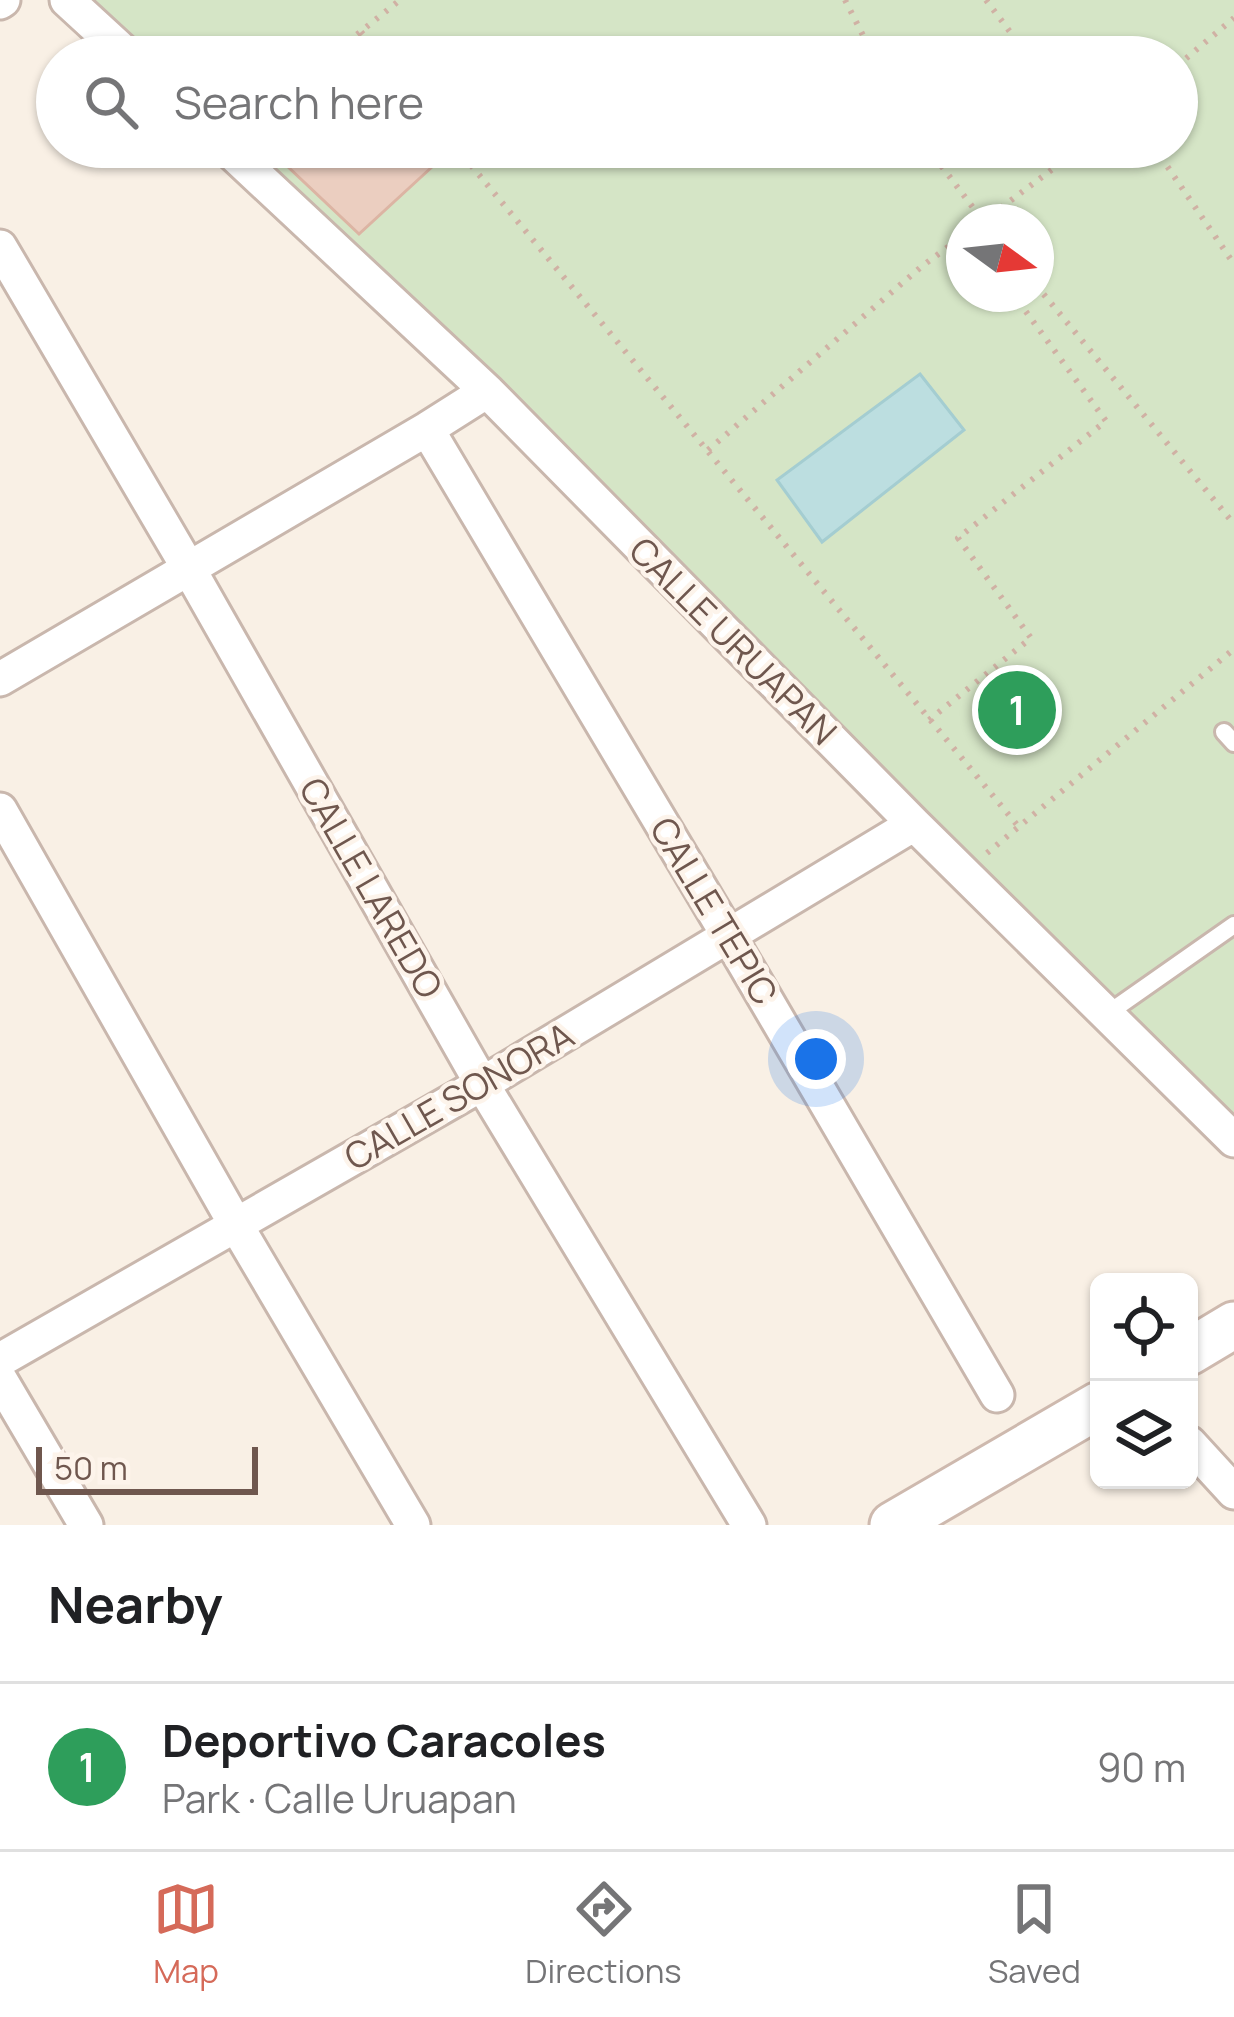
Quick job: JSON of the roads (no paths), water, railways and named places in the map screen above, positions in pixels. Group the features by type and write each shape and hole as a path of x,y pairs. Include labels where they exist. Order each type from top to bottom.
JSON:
{"main road":[{"path":"1198,1347 1234,1325"},
{"path":"893,1525 1090,1410"}],"street":[{"path":"67,0 106,36"},
{"name":"CALLE URUAPAN","path":"248,168 487,391 1234,1141"},
{"name":"CALLE LAREDO","path":"0,247 482,1084 749,1525"},
{"path":"0,679 487,391"},
{"name":"CALLE TEPIC","path":"428,429 997,1395"},
{"path":"0,810 413,1525"},
{"name":"CALLE SONORA","path":"0,1360 482,1084 914,824"},
{"path":"0,1379 86,1525"},
{"path":"1198,1452 1234,1492"}],"lane":[{"path":"1107,1014 1234,925"}],"water":[{"path":"920,374 964,430 822,542 777,480"}],"place":[{"name":"Deportivo Caracoles","path":"1017,710"}]}
